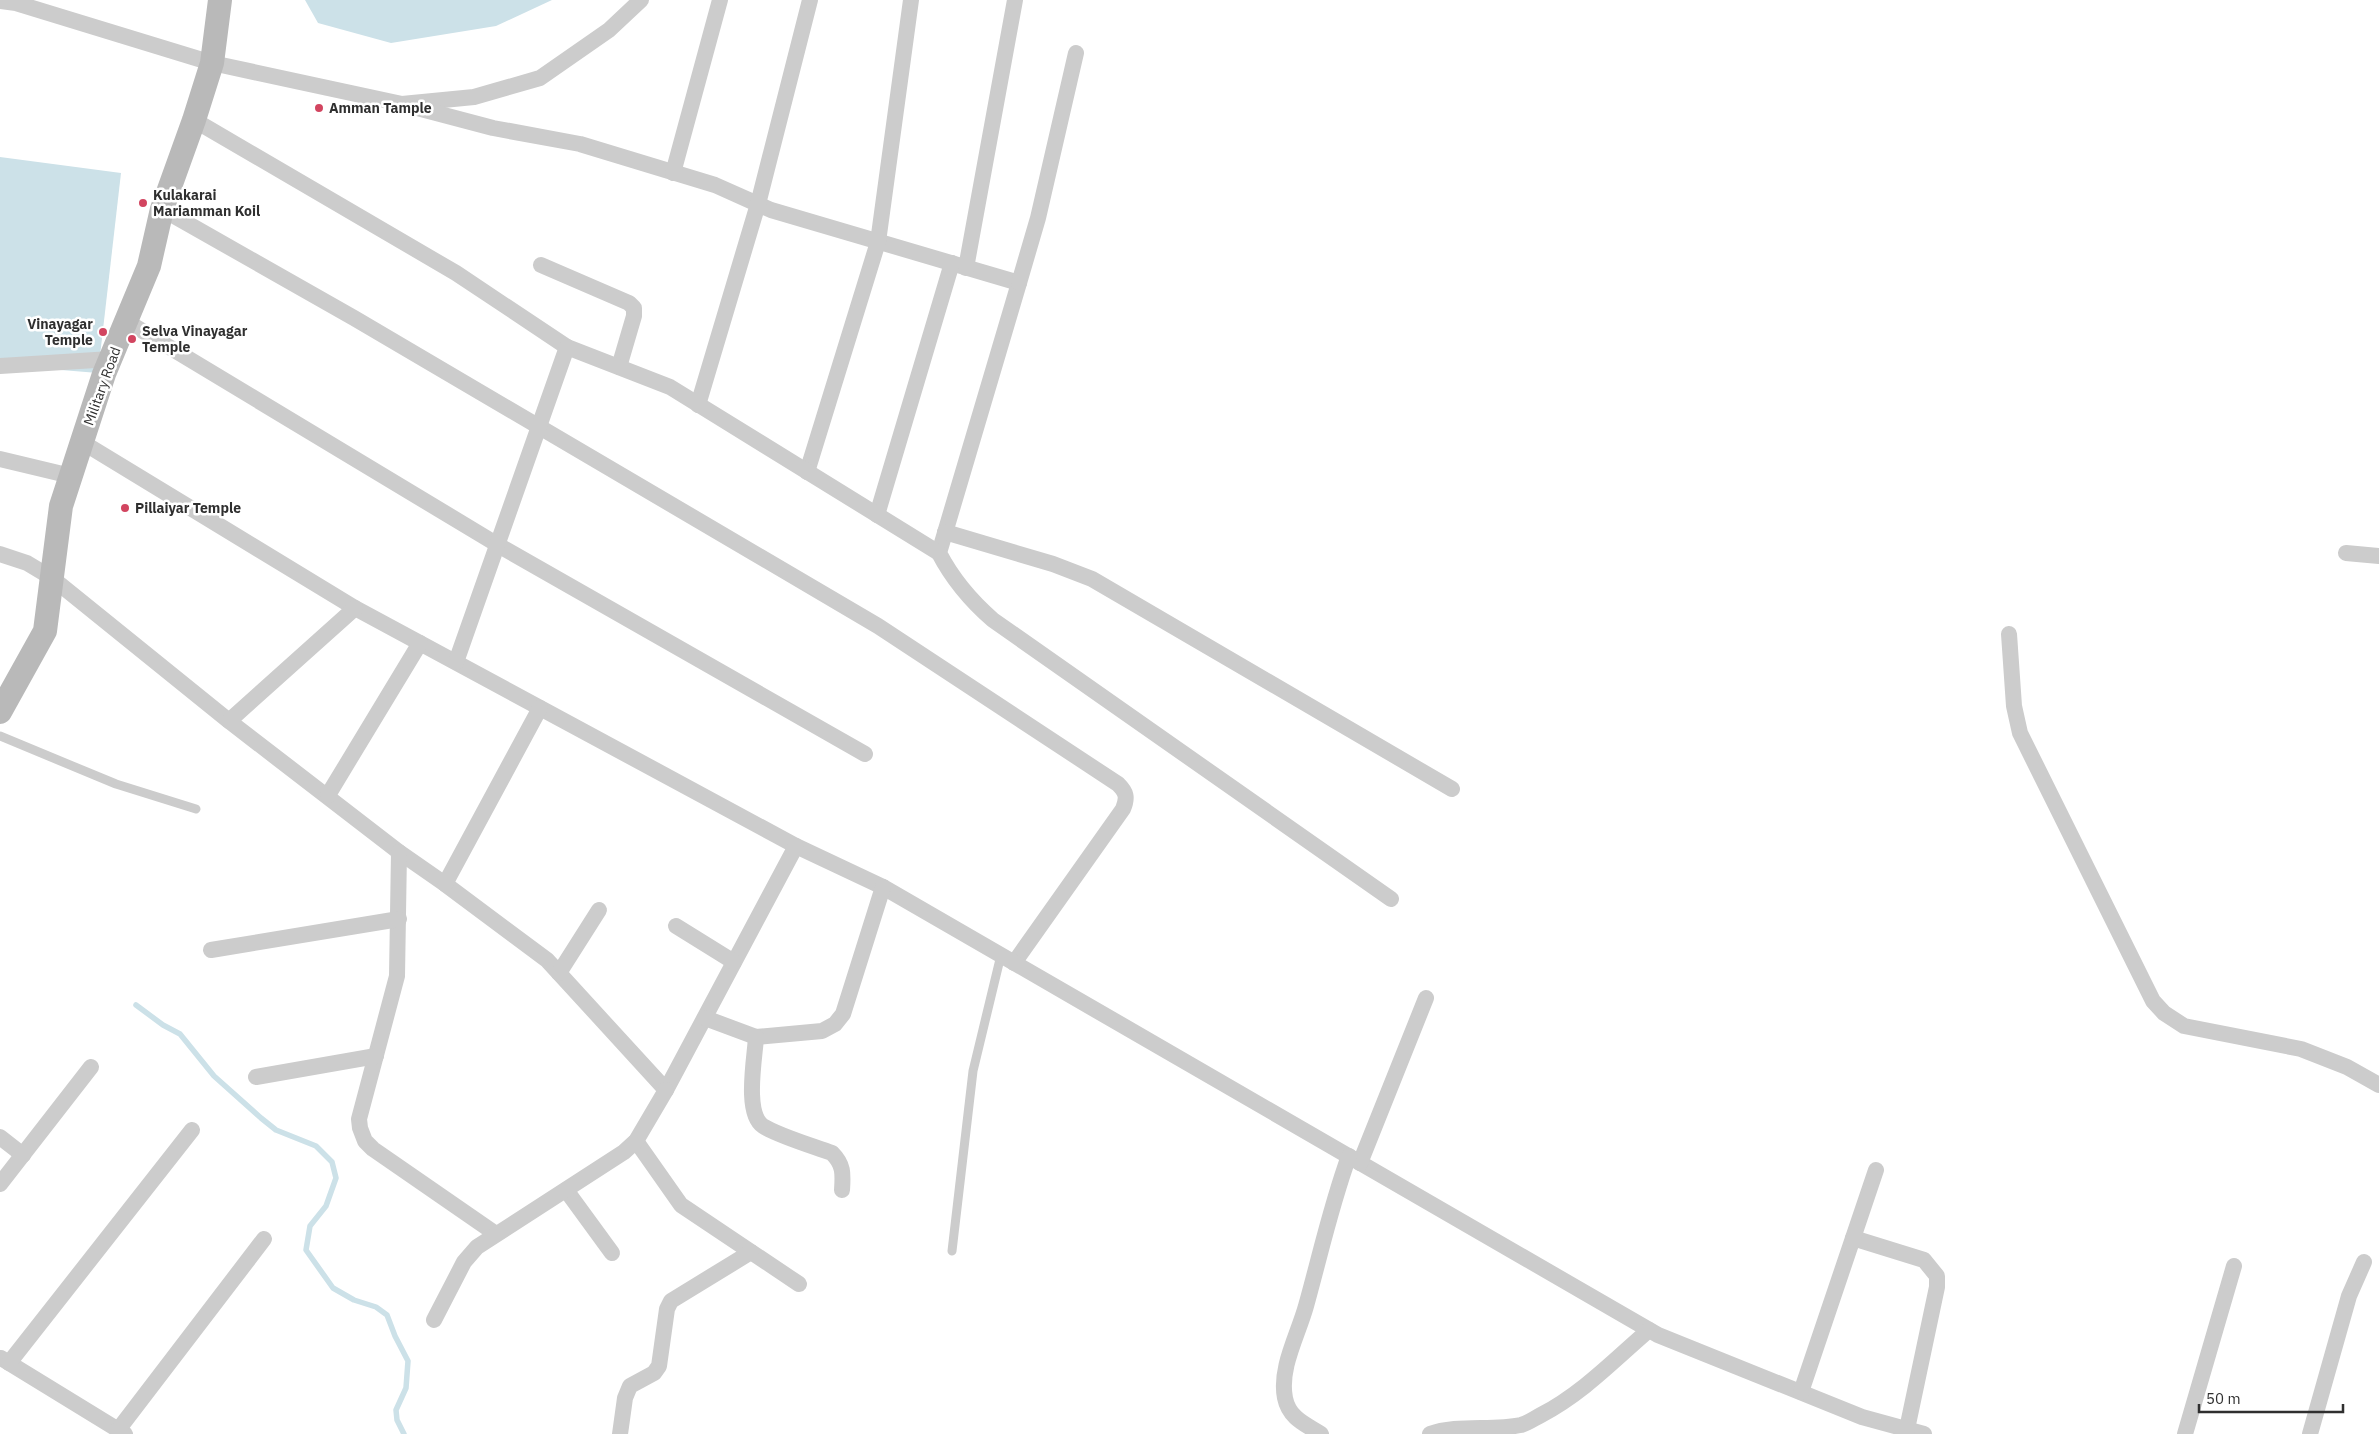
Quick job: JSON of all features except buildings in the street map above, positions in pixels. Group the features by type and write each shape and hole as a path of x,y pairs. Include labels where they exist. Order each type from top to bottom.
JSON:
{"main road":[{"name":"Military Road","path":"0,712 45,632 61,506 111,359 149,266 162,209 212,63 220,0"}],"street":[{"path":"402,104 474,97 540,78 609,30 641,0"},
{"path":"673,173 720,0"},
{"path":"698,405 758,204 810,0"},
{"path":"807,472 878,242 911,0"},
{"path":"877,515 959,265 1015,0"},
{"path":"0,1 16,3 212,63 402,104 493,128 580,144 715,185 771,210 1019,283"},
{"path":"939,553 1038,218 1076,53"},
{"path":"194,120 456,273 567,347 670,388 939,553 951,576 965,594 993,620 1391,899"},
{"path":"162,209 354,318 878,626 1110,778 1125,791 1127,799 1123,809 1007,959"},
{"path":"542,265 629,303 634,308 634,316 619,367"},
{"path":"126,321 498,544 865,754"},
{"path":"456,662 567,347"},
{"path":"0,366 111,359"},
{"path":"82,442 355,608 796,846 883,887 1649,1330 1862,1417 1924,1434"},
{"path":"0,459 71,476"},
{"path":"946,532 1052,564 1092,579 1452,789"},
{"path":"0,554 27,563 52,578 229,722 328,795 400,852 547,960 666,1090"},
{"path":"2346,554 2379,556"},
{"path":"229,722 355,608"},
{"path":"2009,634 2015,712 2020,732 2153,1001 2164,1013 2184,1026 2209,1033 2268,1041 2301,1049 2347,1066 2379,1084"},
{"path":"328,795 420,643"},
{"path":"445,884 540,708"},
{"path":"434,1320 464,1262 477,1247 614,1161 636,1141 666,1090 796,846"},
{"path":"400,852 397,976 359,1119 360,1128 365,1141 373,1149 496,1234"},
{"path":"705,1018 756,1036 822,1031 835,1024 843,1014 883,887"},
{"path":"559,973 599,910"},
{"path":"211,950 399,919"},
{"path":"676,926 734,962"},
{"path":"1321,1434 1294,1418 1286,1400 1283,1381 1306,1307 1340,1181 1354,1160 1426,998"},
{"path":"756,1036 752,1098 754,1112 762,1125 832,1153 840,1161 843,1170 842,1190"},
{"path":"256,1077 376,1056"},
{"path":"0,1184 91,1067"},
{"path":"192,1130 4,1360 121,1432 264,1239"},
{"path":"0,1137 23,1155"},
{"path":"636,1141 681,1205 799,1284"},
{"path":"1800,1392 1876,1170"},
{"path":"566,1190 612,1253"},
{"path":"1853,1238 1924,1260 1937,1276 1907,1429"},
{"path":"620,1434 625,1398 630,1386 654,1373 659,1366 667,1309 672,1301 751,1252"},
{"path":"2310,1434 2348,1296 2364,1262"},
{"path":"2185,1434 2234,1266"},
{"path":"1430,1434 1442,1429 1487,1430 1523,1425 1555,1408 1590,1383 1649,1330"}],"lane":[{"path":"0,736 116,784 196,809"},
{"path":"952,1251 973,1071 1007,959"}],"water":[{"path":"305,0 552,0 496,26 391,43 318,23"},
{"path":"0,157 121,173 98,373 0,365"}],"waterway":[{"path":"136,1005 163,1025 180,1034 214,1076 261,1118 276,1130 316,1146 332,1162 336,1178 326,1206 310,1226 306,1250 333,1288 354,1300 376,1307 387,1315 408,1361 406,1388 396,1410 397,1420 404,1434"}],"place":[{"name":"Amman Tample","path":"319,108"},
{"name":"Kulakarai Mariamman Koil","path":"143,203"},
{"name":"Vinayagar Temple","path":"103,332"},
{"name":"Selva Vinayagar Temple","path":"132,339"},
{"name":"Pillaiyar Temple","path":"125,508"}]}
